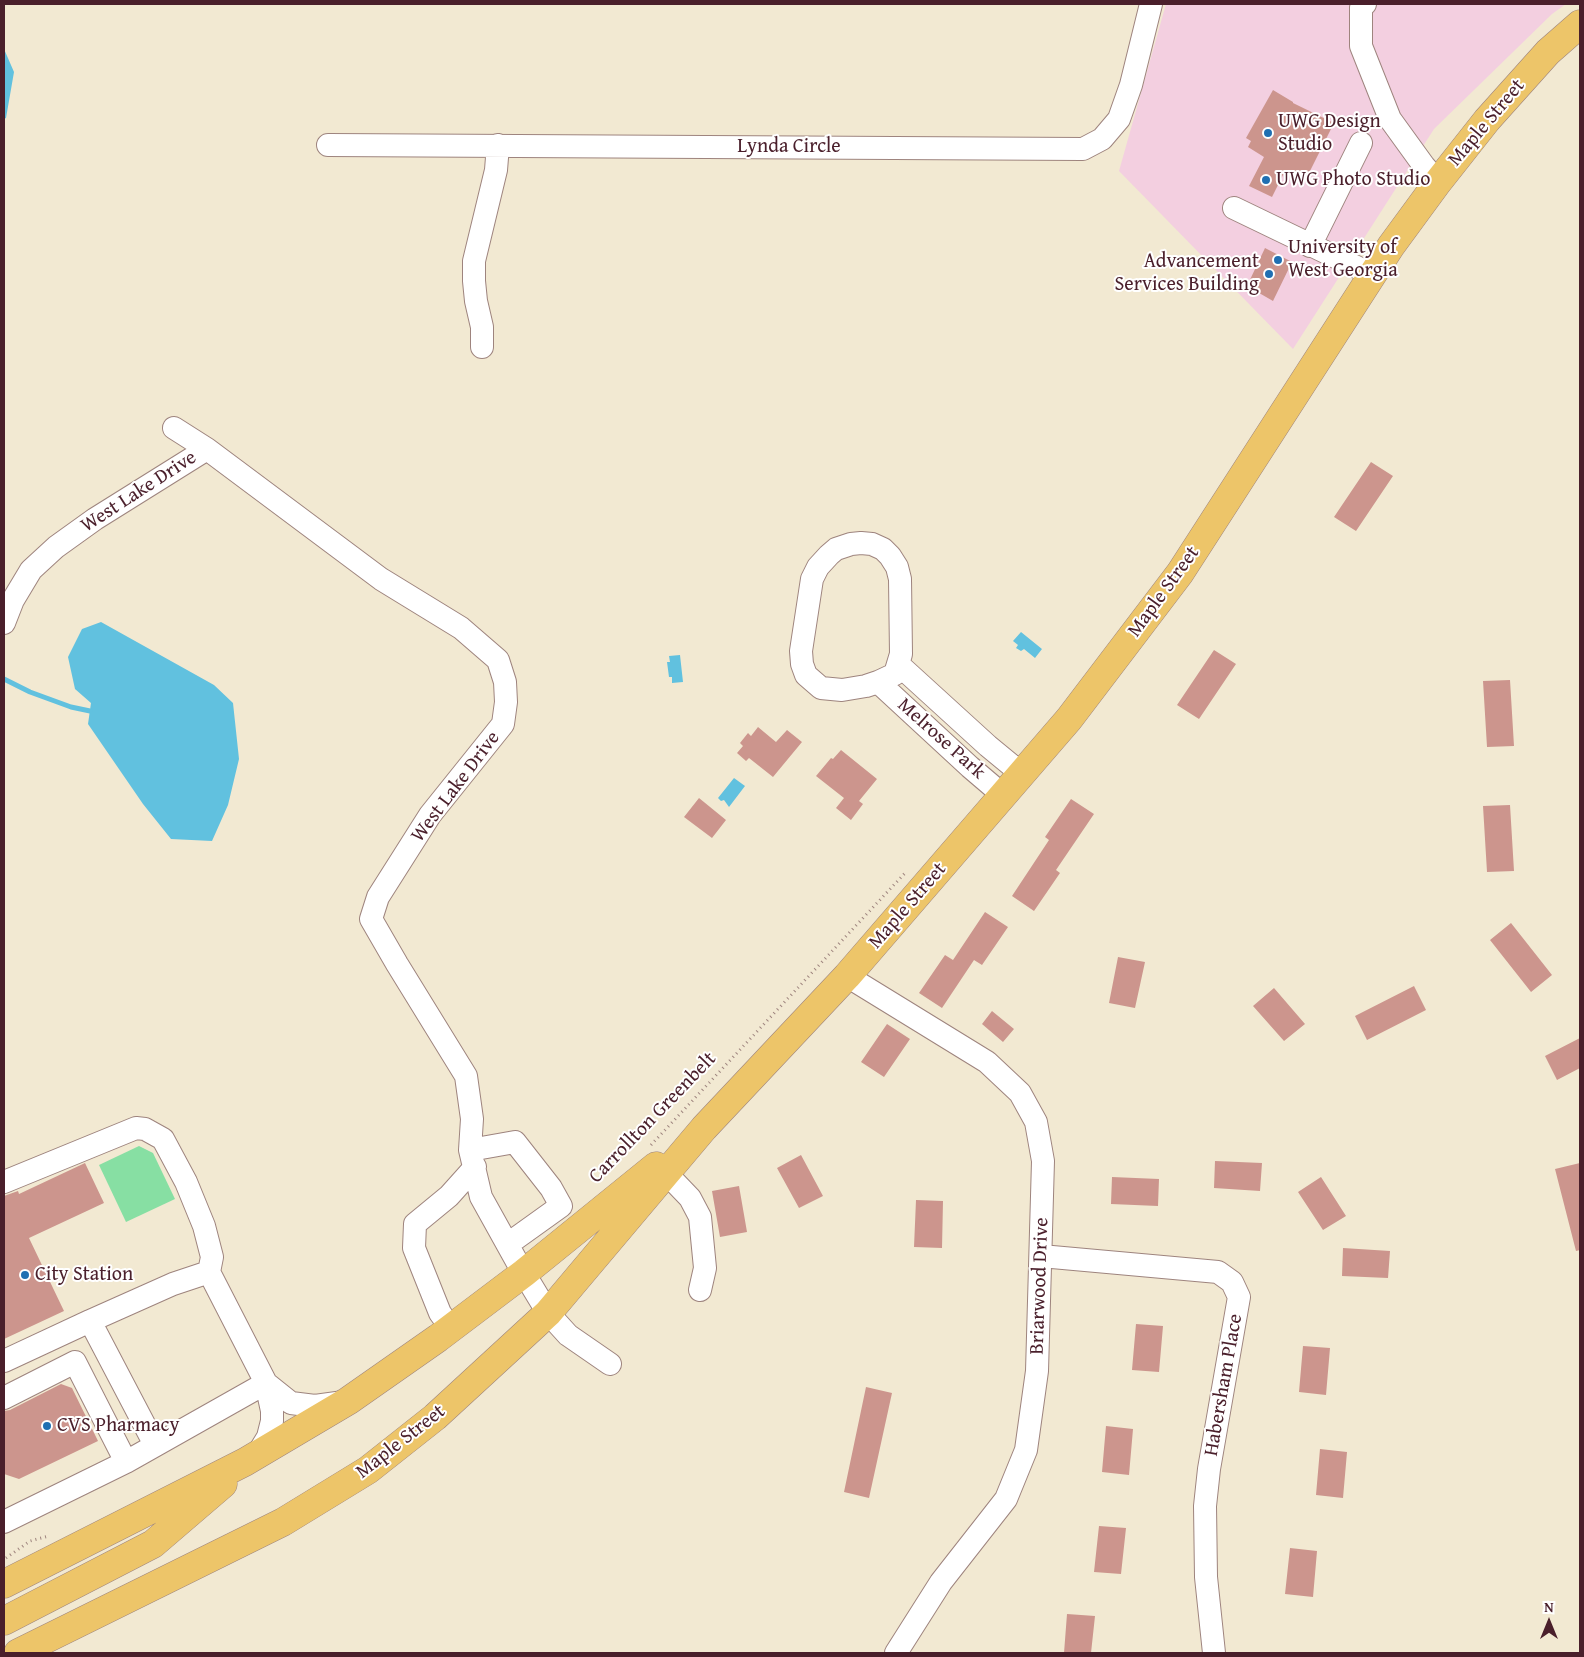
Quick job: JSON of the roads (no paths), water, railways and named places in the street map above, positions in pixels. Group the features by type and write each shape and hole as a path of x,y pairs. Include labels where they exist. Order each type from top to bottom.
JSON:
{"main road":[{"name":"Maple Street","path":"18,1653 283,1522 368,1470 435,1416 548,1312 704,1128 847,976 1004,796 1068,719 1180,573 1391,246 1438,182 1493,113 1548,52 1580,24"},
{"name":"Maple Street","path":"4,1584 251,1458 348,1401 451,1328 524,1273 704,1128"},
{"path":"4,1621 153,1544 251,1458"},
{"path":"4,1567 43,1563"},
{"path":"58,1653 85,1620"}],"street":[{"name":"Lynda Circle","path":"328,144 1084,149 1102,139 1119,119 1131,85 1151,4"},
{"path":"1365,4 1361,7 1361,46 1390,119 1438,182"},
{"path":"1310,246 1361,143"},
{"path":"482,347 482,327 476,294 474,261 496,170 498,145"},
{"path":"1234,208 1373,275"},
{"path":"174,428 207,449"},
{"name":"West Lake Drive","path":"4,623 13,600 31,570 56,547 95,519 207,449 381,579 461,628 498,660 505,682 506,696 503,724 430,815 378,898 372,919 397,964 466,1076 472,1119 472,1159 481,1197 548,1312 568,1335 610,1364"},
{"path":"851,544 872,544 890,556 897,567 900,579 901,609 901,654 898,664 895,674 878,682 842,690 821,688 806,674 802,664 801,651 812,579 826,556 836,549 851,544"},
{"name":"Melrose Park","path":"898,664 988,746 1022,774"},
{"name":"Melrose Park","path":"878,682 1004,796"},
{"name":"Briarwood Drive","path":"847,976 987,1062 1020,1094 1036,1122 1043,1160 1037,1371 1026,1450 1006,1499 941,1582 896,1653"},
{"path":"4,1182 136,1128 150,1131 163,1139 171,1152 204,1226 212,1258 209,1272 266,1383 272,1411 272,1421 268,1437 251,1458"},
{"path":"451,1328 440,1313 414,1248 415,1224 449,1196 472,1159 515,1142 551,1188 560,1206 508,1244"},
{"path":"666,1173 690,1198 700,1217 705,1268 700,1290"},
{"name":"Habersham Place","path":"1041,1256 1218,1272 1232,1282 1239,1297 1209,1469 1205,1506 1206,1577 1214,1653"},
{"path":"4,1361 173,1284 209,1272"},
{"path":"90,1321 155,1444"},
{"path":"4,1398 75,1362 126,1462"},
{"path":"266,1383 292,1403 315,1406 348,1401"},
{"path":"4,1522 126,1462 266,1383"}],"water":[{"path":"4,49 14,72 6,118 4,119"},
{"path":"101,622 214,685 233,703 239,759 228,805 212,841 171,839 143,804 88,724 91,703 75,689 68,657 82,629"},
{"path":"1021,632 1042,649 1035,658 1024,649 1021,651 1016,648 1018,645 1013,641"},
{"path":"680,655 683,682 672,683 672,677 669,677 667,662 670,662 669,656"},
{"path":"734,778 745,786 729,807 724,800 721,801 718,798"}],"waterway":[{"path":"4,679 30,692 71,707 90,711"}],"place":[{"name":"UWG Design Studio","path":"1268,133"},
{"name":"UWG Photo Studio","path":"1266,180"},
{"name":"University of West Georgia","path":"1278,260"},
{"name":"Advancement Services Building","path":"1269,274"},
{"name":"City Station","path":"25,1275"},
{"name":"CVS Pharmacy","path":"47,1426"}]}
